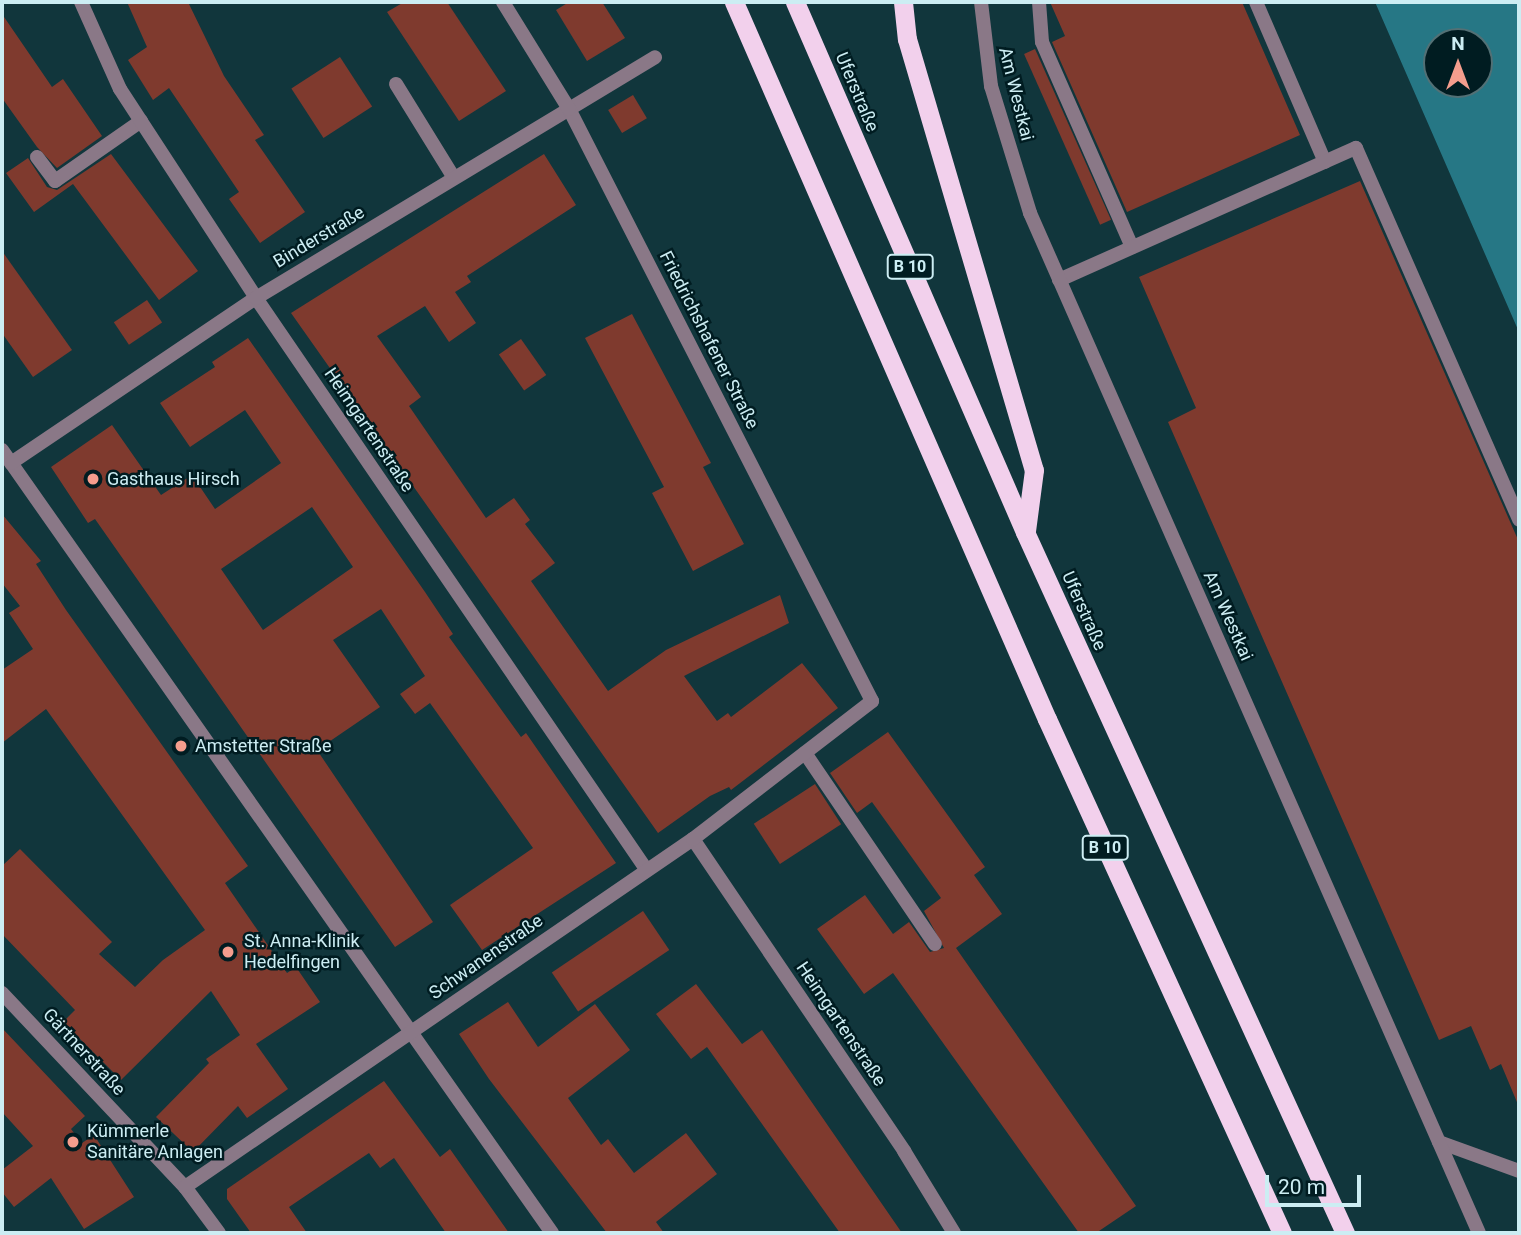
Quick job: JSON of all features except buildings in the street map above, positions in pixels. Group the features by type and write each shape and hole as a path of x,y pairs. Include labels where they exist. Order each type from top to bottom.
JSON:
{"highway":[{"name":"B 10","path":"734,2 1058,743 1282,1233"},
{"name":"Uferstraße","path":"795,2 1025,532 1345,1233"},
{"path":"903,2 908,39 1034,470 1025,532"}],"street":[{"name":"Heimgartenstraße","path":"81,2 120,89 256,298 646,869"},
{"name":"Friedrichshafener Straße","path":"503,2 569,108 872,701"},
{"name":"Am Westkai","path":"981,2 991,86 1030,213 1479,1233"},
{"path":"1039,2 1042,42 1132,247"},
{"path":"1256,2 1325,162"},
{"name":"Binderstraße","path":"11,463 256,298 655,57"},
{"path":"396,84 454,177"},
{"path":"37,157 55,181 141,121"},
{"path":"1059,281 1356,148 1519,520"},
{"path":"2,450 552,1233"},
{"name":"Schwanenstraße","path":"185,1187 693,839 872,701"},
{"path":"805,753 935,944"},
{"name":"Heimgartenstraße","path":"693,839 904,1151 954,1233"},
{"name":"Gärtnerstraße","path":"2,993 185,1187 219,1233"},
{"path":"1439,1142 1519,1171"}],"water":[{"path":"1375,2 1519,2 1519,332"}],"place":[{"name":"Gasthaus Hirsch","path":"93,479"},
{"name":"Amstetter Straße","path":"181,746"},
{"name":"St. Anna-Klinik Hedelfingen","path":"228,952"},
{"name":"Kümmerle Sanitäre Anlagen","path":"73,1142"}]}
